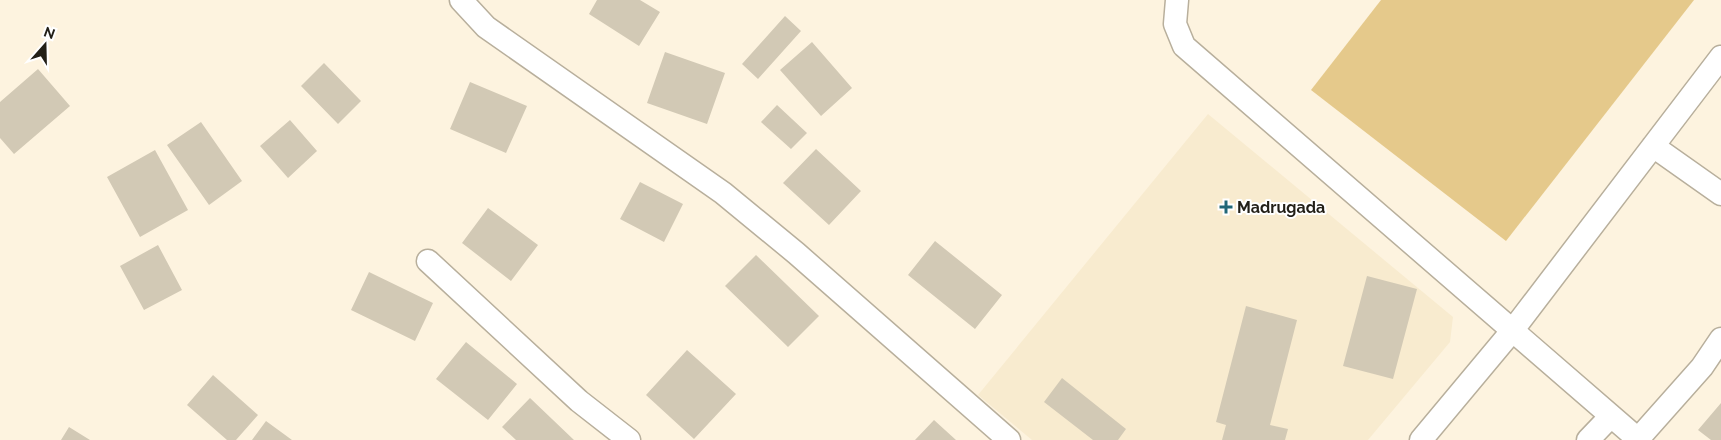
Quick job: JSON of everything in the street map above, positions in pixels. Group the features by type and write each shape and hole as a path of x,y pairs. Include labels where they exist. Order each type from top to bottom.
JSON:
{"street":[{"path":"461,0 486,27 723,193 804,260 1009,440"},
{"path":"1177,0 1175,24 1184,46 1639,439 1702,367 1721,339"},
{"path":"1421,440 1512,331 1721,57"},
{"path":"1653,146 1721,194"},
{"path":"428,261 579,401 629,440"},
{"path":"1588,440 1611,416"}],"shaded area":[{"path":"1381,0 1694,0 1506,241 1311,90"},
{"name":"Madrugada","path":"1208,114 1453,317 1450,342 1368,440 1032,440 978,395"}],"building":[{"path":"597,0 640,0 660,12 639,46 589,14"},
{"path":"785,16 801,31 758,79 742,64"},
{"path":"812,42 852,88 821,116 780,70"},
{"path":"665,52 725,73 707,124 647,103"},
{"path":"324,63 361,101 338,124 301,86"},
{"path":"38,69 70,106 14,154 0,138 0,102"},
{"path":"470,82 527,106 506,153 450,129"},
{"path":"777,105 807,133 791,149 761,122"},
{"path":"290,120 317,151 288,178 260,146"},
{"path":"201,122 242,181 209,205 167,145"},
{"path":"816,149 861,191 829,225 783,183"},
{"path":"155,150 188,210 140,237 107,177"},
{"path":"640,182 683,204 664,242 620,219"},
{"path":"488,208 538,245 511,281 462,243"},
{"path":"935,241 1002,295 975,329 908,275"},
{"path":"158,245 182,290 144,310 120,266"},
{"path":"756,255 819,316 788,347 725,286"},
{"path":"369,272 433,303 415,341 351,310"},
{"path":"1367,276 1417,289 1393,379 1343,366"},
{"path":"1246,306 1297,320 1270,425 1288,429 1285,440 1222,440 1226,425 1216,422"},
{"path":"466,342 517,384 488,420 436,379"},
{"path":"687,350 736,394 694,439 646,395"},
{"path":"213,375 258,415 236,440 227,440 187,405"},
{"path":"1062,378 1126,429 1118,440 1093,440 1044,402"},
{"path":"530,398 574,440 516,440 502,427"},
{"path":"1721,403 1721,440 1711,440 1698,430"},
{"path":"934,420 956,440 915,440"},
{"path":"266,421 292,440 252,440"},
{"path":"69,427 90,440 61,440"}],"place":[{"name":"Madrugada","path":"1226,207"}]}
